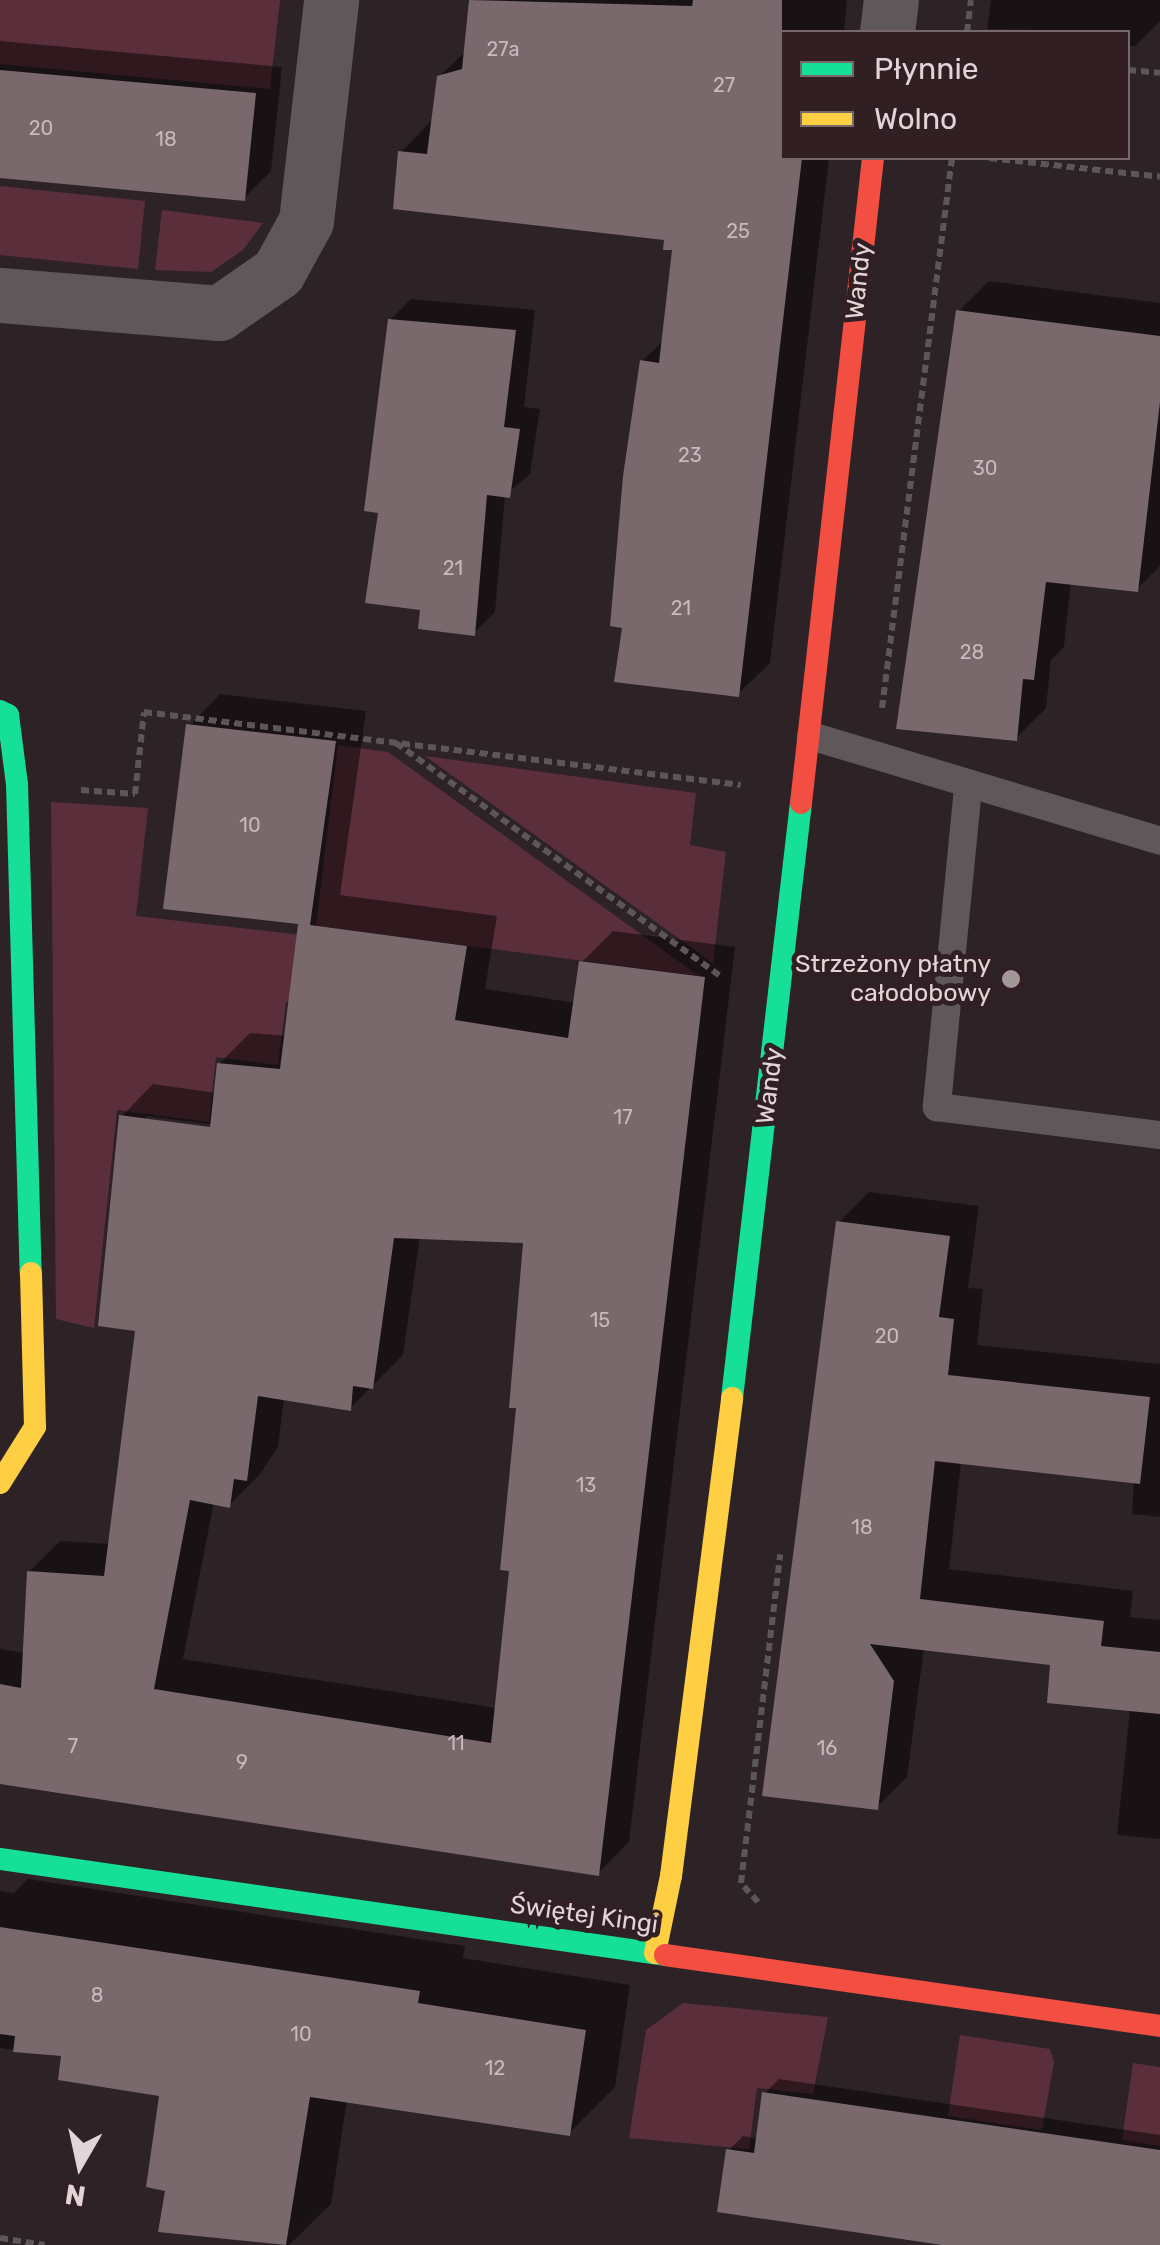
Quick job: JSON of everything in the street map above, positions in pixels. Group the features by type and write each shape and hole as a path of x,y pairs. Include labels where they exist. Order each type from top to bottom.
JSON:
{"street":[{"path":"0,295 219,313 278,272 306,220 331,0"},
{"path":"887,30 891,0"},
{"name":"Wandy","path":"655,1953 674,1857 811,736 872,160"},
{"path":"0,711 8,716 17,784 35,1427 0,1482"},
{"name":"Świętej Kingi","path":"0,1859 1160,2026"}],"lane":[{"path":"811,736 875,754 968,788 1160,842"},
{"path":"968,788 938,1108 1160,1135"}],"path":[{"path":"968,30 971,0"},
{"path":"1130,70 1160,73"},
{"path":"875,754 952,160"},
{"path":"1006,160 1160,177"},
{"path":"63,788 135,794 144,712 746,786"},
{"path":"395,742 724,979 726,960"},
{"path":"744,805 748,768"},
{"path":"741,1882 783,1534"},
{"path":"0,2238 44,2245"}],"shaded area":[{"path":"0,0 280,0 270,89 0,64"},
{"path":"0,186 145,201 138,269 0,255"},
{"path":"162,210 263,223 243,250 211,272 155,270"},
{"path":"338,745 388,752 699,976 316,926"},
{"path":"425,756 696,793 690,845 726,852 713,963"},
{"path":"51,802 148,808 136,916 364,942 355,1013 286,1002 278,1065 216,1057 209,1122 117,1110 94,1328 56,1319"},
{"path":"683,2003 828,2017 813,2094 757,2088 749,2149 629,2138 646,2030"},
{"path":"960,2035 1050,2049 1054,2062 1042,2130 948,2116"},
{"path":"1133,2063 1160,2067 1160,2146 1122,2140"}],"building":[{"path":"469,0 692,6 693,0 782,0 780,160 802,160 739,697 614,682 622,628 610,626 623,476 640,360 659,363 672,250 663,250 664,240 393,209 398,151 427,154 437,76 462,69"},
{"path":"0,70 256,93 245,201 0,178"},
{"path":"956,310 1160,336 1160,402 1138,592 1046,582 1034,680 1023,679 1017,741 896,729"},
{"path":"388,319 516,330 504,427 520,429 510,498 487,495 475,636 418,629 420,610 365,603 378,513 364,511"},
{"path":"186,724 336,741 310,925 467,946 455,1020 568,1038 579,961 705,977 599,1876 0,1784 0,1684 21,1688 27,1571 104,1576 135,1331 98,1326 119,1115 210,1127 217,1063 280,1069 298,924 163,909","holes":["394,1238 523,1243 509,1408 516,1408 500,1570 509,1571 491,1743 154,1689 190,1500 230,1508 234,1479 247,1481 258,1396 351,1411 353,1386 373,1389"]},
{"path":"836,1221 950,1236 939,1317 954,1319 948,1375 1150,1397 1140,1484 935,1461 920,1599 1104,1621 1101,1646 1160,1652 1160,1714 1047,1703 1050,1665 870,1644 894,1681 878,1810 762,1796"},
{"path":"0,1927 420,1991 418,2003 586,2030 570,2136 310,2097 286,2245 158,2232 165,2191 146,2187 159,2096 58,2080 61,2056 13,2052 15,2036 0,2034"},
{"path":"762,2092 1160,2150 1160,2245 942,2245 717,2212 726,2149 754,2153"}],"traffic: fast":[{"path":"0,711 8,715 17,784 31,1273"},
{"path":"732,1398 801,803"},
{"path":"0,1859 665,1955"}],"traffic: slow":[{"path":"0,1483 35,1427 31,1273"},
{"path":"655,1953 671,1876 732,1398"}],"traffic: jam":[{"path":"801,803 873,160"},
{"path":"665,1955 1160,2026"}],"place":[{"name":"Strzeżony płatny całodobowy","path":"1011,979"}]}
